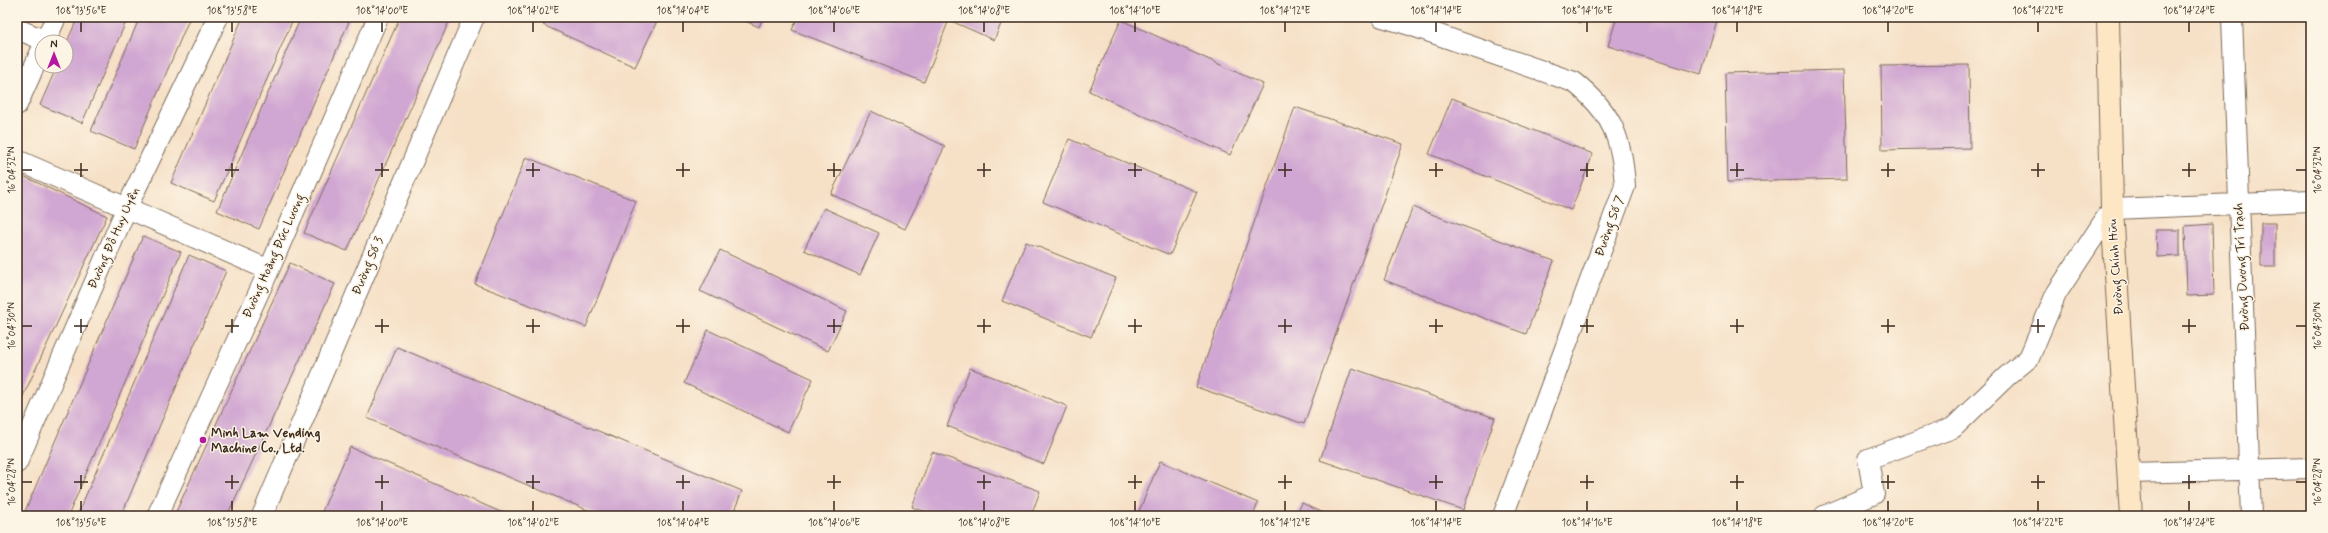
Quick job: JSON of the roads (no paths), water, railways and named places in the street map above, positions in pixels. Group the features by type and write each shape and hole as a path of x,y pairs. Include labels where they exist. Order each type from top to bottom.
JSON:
{"street":[{"path":"48,34 56,17"},
{"name":"Đường Đỗ Huy Uyên","path":"17,463 127,207 218,17"},
{"name":"Đường Hoàng Đức Lương","path":"157,516 269,270 378,17"},
{"name":"Đường Số 3","path":"262,516 474,17"},
{"name":"Đường Chính Hữu","path":"2108,17 2112,209 2130,473 2131,516"},
{"name":"Đường Dương Trí Trạch","path":"2232,17 2251,470 2251,516"},
{"name":"Đường Số 7","path":"1397,20 1574,82 1594,98 1615,129 1623,159 1625,186 1503,516"},
{"path":"17,29 34,38"},
{"path":"17,105 34,67"},
{"path":"17,160 269,270"},
{"path":"1824,516 1874,494 1868,459 1954,428 2007,376 2029,358 2056,294 2112,209 2311,201"},
{"path":"2130,473 2311,468"}],"place":[{"name":"Minh Lam Vending Machine Co., Ltd.","path":"203,440"}]}
